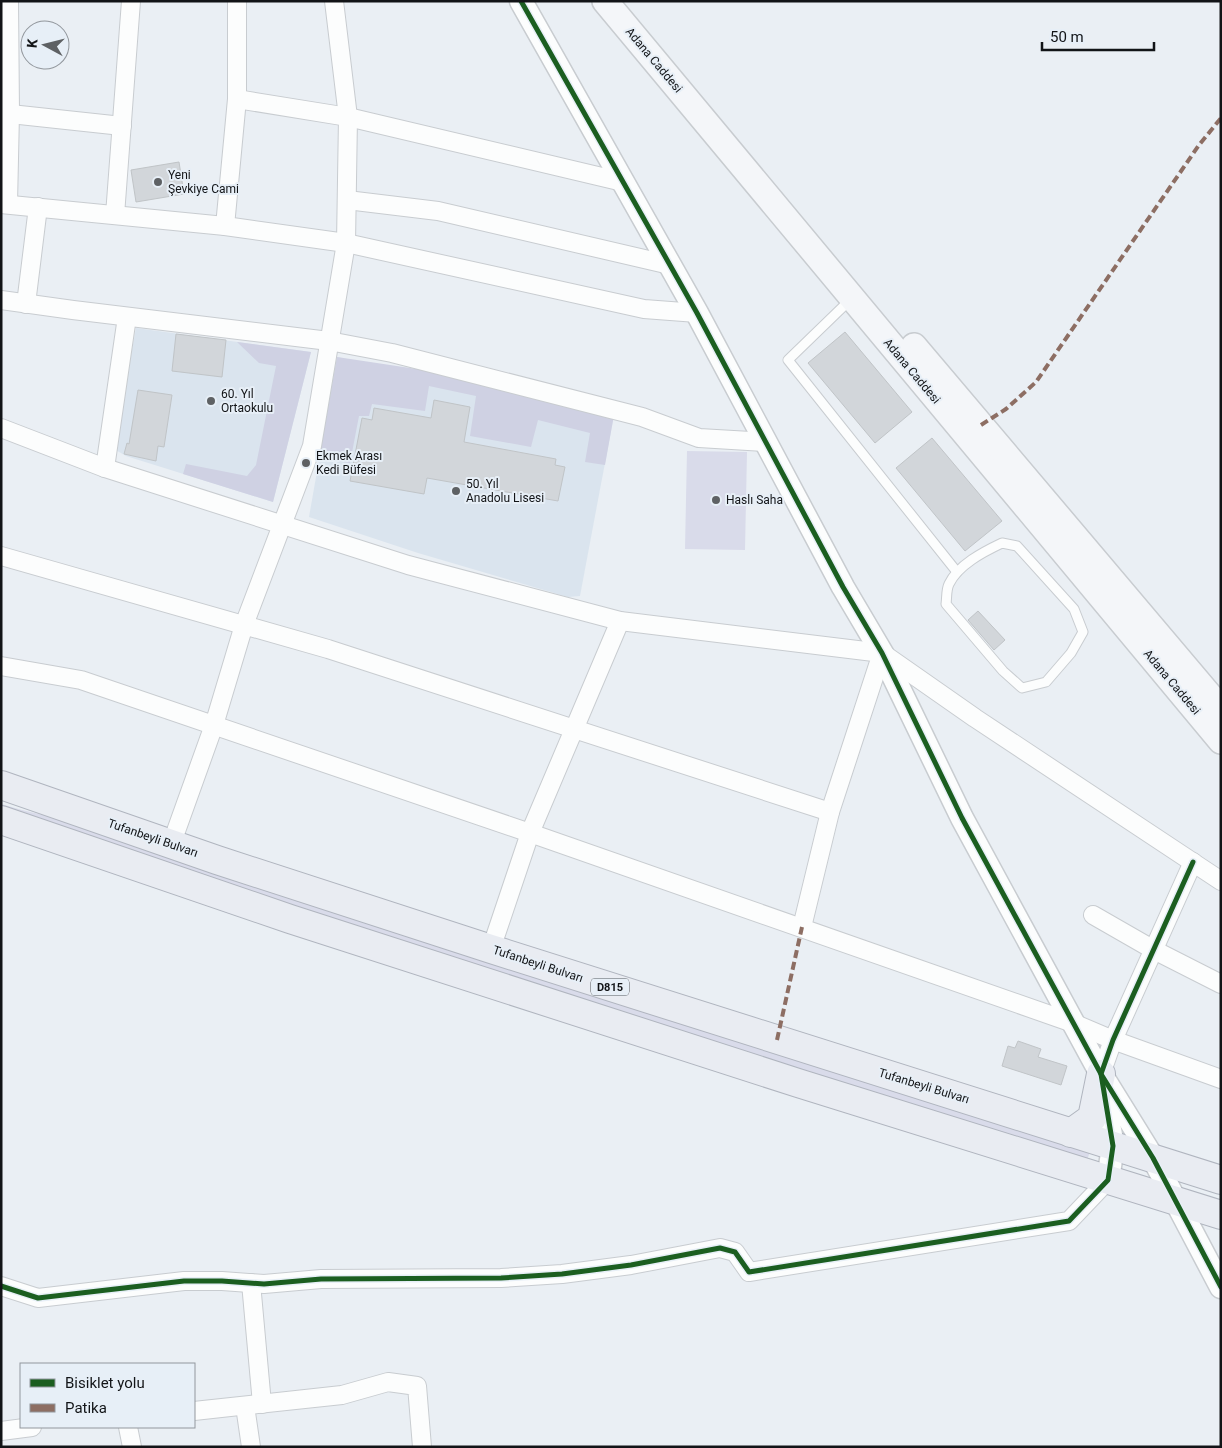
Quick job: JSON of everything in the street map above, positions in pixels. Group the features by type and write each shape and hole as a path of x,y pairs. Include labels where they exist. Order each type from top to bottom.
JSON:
{"highway":[{"name":"Tufanbeyli Bulvarı","path":"1,785 171,844 491,949 1221,1180"},
{"path":"1,820 299,922 798,1083 1221,1214"},
{"path":"1071,1133 1092,1118 1101,1074"}],"main road":[{"name":"Adana Caddesi","path":"605,1 1221,740"},
{"path":"623,1 1221,709"}],"street":[{"path":"9,1 5,204 225,226 346,243 644,308 697,313"},
{"path":"115,215 131,1"},
{"path":"225,226 237,99 237,1"},
{"path":"171,844 214,725 244,625 312,446 346,243 348,117 334,1"},
{"path":"521,1 697,313 843,587 882,653 962,818 1101,1074 1215,1264 1221,1287"},
{"path":"237,99 348,117 623,182"},
{"path":"6,113 122,126"},
{"path":"347,200 438,212 670,265"},
{"path":"26,304 38,207"},
{"path":"1,300 330,341 392,353 642,417 699,438 766,442"},
{"path":"105,468 126,317"},
{"path":"1,428 105,468 408,566 620,621 882,653 975,718 1221,881"},
{"path":"1,556 328,649 830,812"},
{"path":"491,949 530,833 620,621"},
{"path":"802,927 830,812 882,653"},
{"path":"1,666 81,680 214,725 802,927 1073,1023 1113,1040 1221,1079"},
{"path":"1,1286 38,1298 184,1281 264,1284 321,1279 501,1278 631,1265 720,1248 735,1252 749,1272 1068,1221 1108,1180 1113,1146 1101,1074 1113,1040 1193,862"},
{"path":"1093,914 1154,950 1221,984"},
{"path":"251,1283 254,1405 251,1447"},
{"path":"195,1411 342,1395 388,1382 417,1386 422,1447"},
{"path":"1,1431 24,1428"},
{"path":"128,1428 132,1447"}],"lane":[{"path":"852,298 788,360 957,572"},
{"path":"1002,543 1018,546 1074,609 1083,632 1071,653 1046,682 1022,688 1003,671 946,604 948,586 957,572 984,551 1002,543"}],"shaded area":[{"name":"60. Yıl Ortaokulu","path":"136,328 311,352 273,502 126,456 114,449"},
{"path":"237,342 311,352 273,502 183,474 186,464 247,476 256,465 276,366 259,363"},
{"name":"50. Yıl Anadolu Lisesi","path":"337,357 614,415 580,596 568,597 418,553 309,517"},
{"path":"337,357 430,371 614,415 605,465 585,462 590,433 538,420 531,447 470,436 476,396 429,386 425,411 372,404 369,416 359,416 350,463 319,459"},
{"name":"Haslı Saha","path":"687,451 747,452 745,550 685,549"},
{"path":"1,804 60,819 1090,1152 1087,1160 375,935 1,808"}],"building":[{"name":"Yeni Şevkiye Cami","path":"179,162 184,194 136,202 131,170"},
{"path":"845,332 912,412 875,443 808,363"},
{"path":"176,334 226,340 222,377 172,371"},
{"path":"138,390 172,395 164,447 158,446 156,461 124,454 127,443 129,444"},
{"path":"434,400 470,407 464,442 556,459 555,465 565,467 558,501 427,478 424,494 350,481 362,418 372,420 374,408 431,418"},
{"path":"932,438 1002,521 965,551 896,468"},
{"path":"978,611 1005,640 994,650 968,620"},
{"path":"1018,1041 1041,1049 1038,1057 1067,1066 1061,1085 1002,1066 1008,1046 1015,1048"}],"marked path":[{"path":"981,425 1006,409 1036,382 1199,145 1221,118"},
{"path":"777,1040 802,927"}],"cycle path":[{"path":"521,1 697,313 843,587 882,653 962,818 1101,1074 1153,1158 1221,1287"},
{"path":"1,1286 38,1298 184,1281 264,1284 321,1279 501,1278 562,1274 631,1265 720,1248 735,1252 749,1272 1069,1221 1108,1180 1113,1146 1101,1074 1113,1040 1193,862"}],"place":[{"name":"Yeni Şevkiye Cami","path":"158,182"},
{"name":"60. Yıl Ortaokulu","path":"211,401"},
{"name":"Ekmek Arası Kedi Büfesi","path":"306,463"},
{"name":"50. Yıl Anadolu Lisesi","path":"456,491"},
{"name":"Haslı Saha","path":"716,500"}]}
